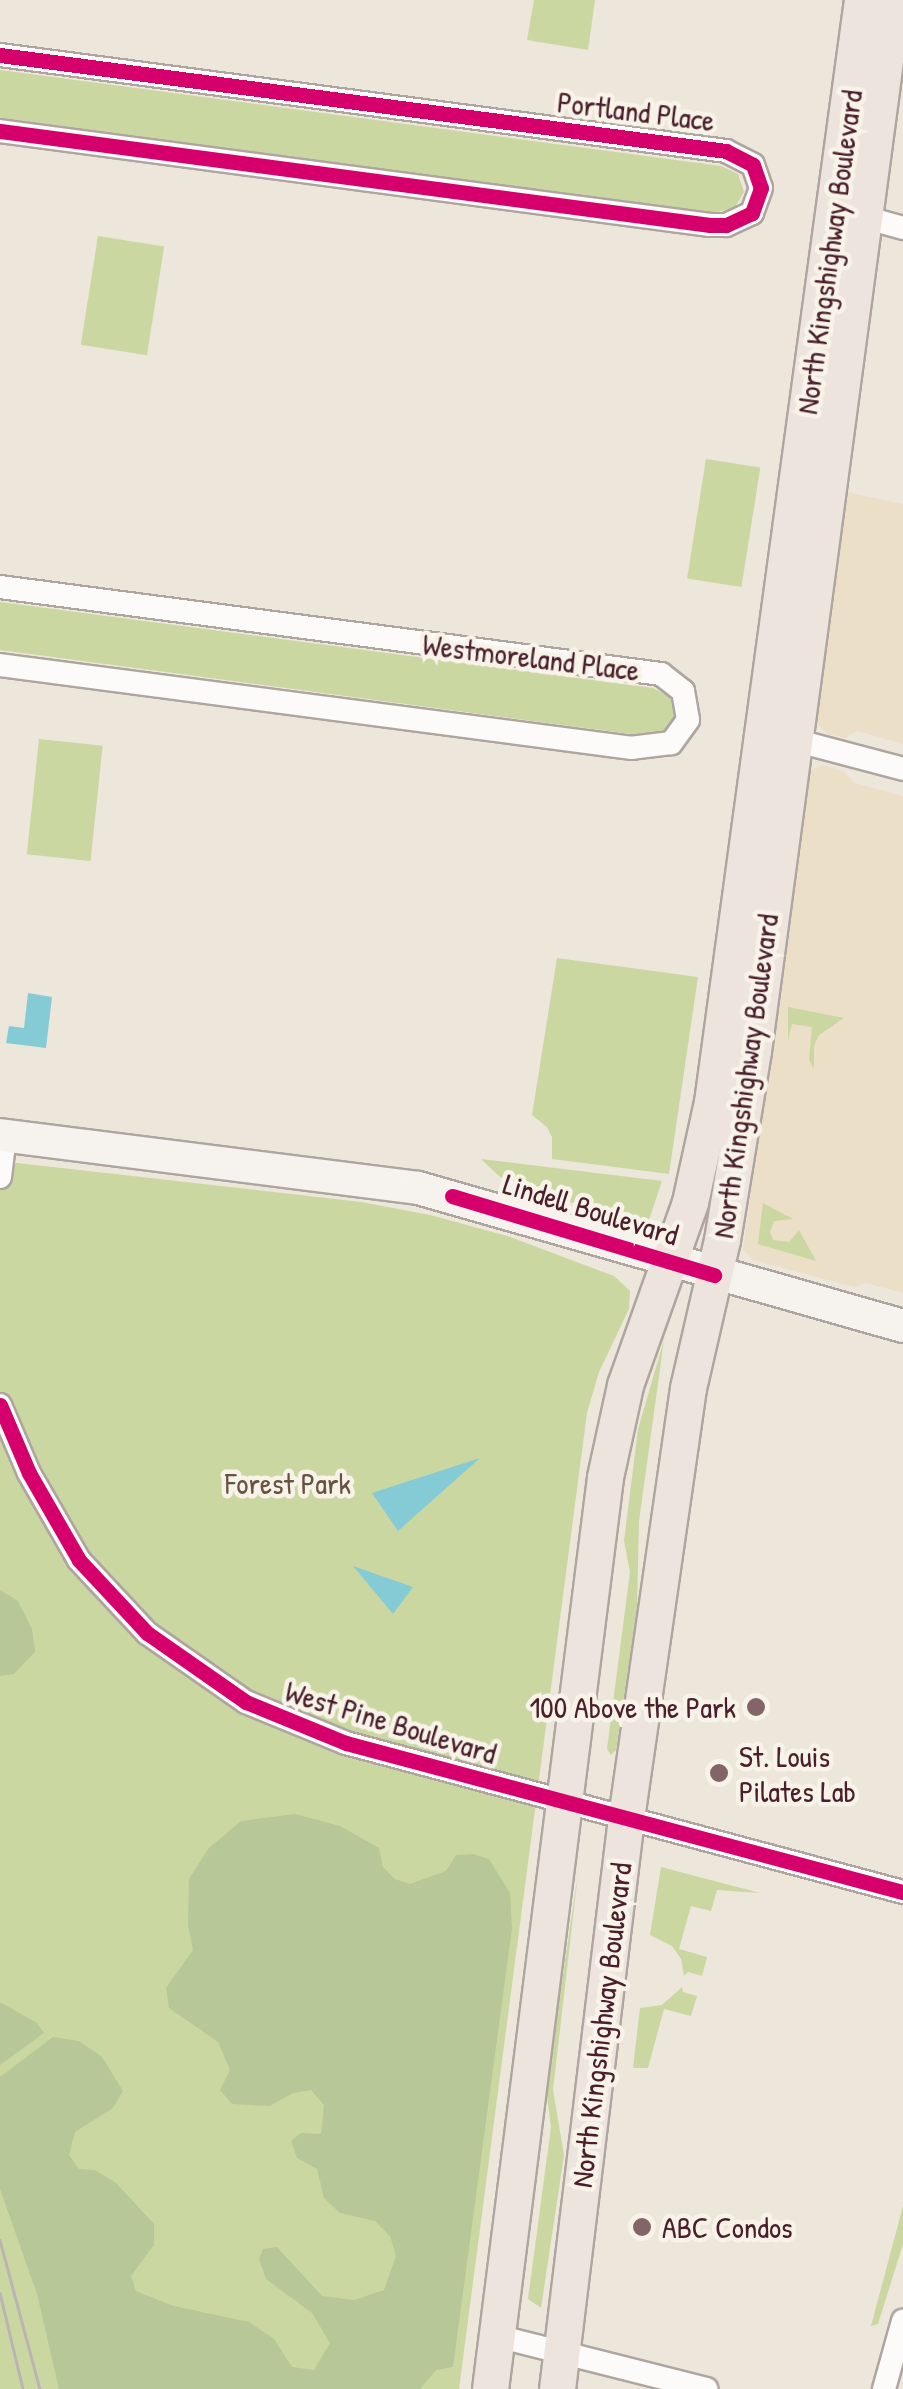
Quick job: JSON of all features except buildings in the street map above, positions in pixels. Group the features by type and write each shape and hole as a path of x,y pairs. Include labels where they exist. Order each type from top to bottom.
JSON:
{"main road":[{"name":"North Kingshighway Boulevard","path":"490,2389 613,1429 671,1263 696,1176 778,736 848,213 862,0"},
{"name":"North Kingshighway Boulevard","path":"848,213 892,0"},
{"name":"North Kingshighway Boulevard","path":"557,2389 626,1818 688,1388 714,1274 753,1051 778,736"},
{"name":"Lindell Boulevard","path":"3,1135 418,1188 903,1326"}],"street":[{"name":"Portland Place","path":"0,56 726,151 753,165 761,188 752,214 726,225 710,224 0,132"},
{"path":"848,213 903,228"},
{"name":"Westmoreland Place","path":"0,587 660,674 683,691 688,720 671,742 632,748 0,665"},
{"path":"778,736 903,769"},
{"path":"0,1176 3,1135"},
{"name":"West Pine Boulevard","path":"0,1405 29,1473 79,1560 147,1633 206,1678 290,1724 346,1743 903,1892"},
{"path":"884,2389 903,2321"},
{"path":"497,2336 706,2389"}],"shaded area":[{"path":"841,491 903,504 903,744 857,731 845,738 828,734 812,719"},
{"path":"822,765 844,771 854,783 903,796 903,1293 866,1283 854,1287 754,1260 743,1250 808,772"}],"green space":[{"path":"534,0 595,0 588,50 527,40"},
{"path":"0,70 721,166 738,174 744,192 735,207 714,213 0,118"},
{"path":"98,236 164,246 147,355 81,345"},
{"path":"706,459 760,468 741,587 687,579"},
{"path":"0,602 653,688 670,697 675,715 664,732 646,736 0,650"},
{"path":"39,739 103,746 91,861 27,854"},
{"path":"557,958 698,977 669,1174 552,1159 552,1137 547,1127 532,1115"},
{"path":"788,1007 844,1018 819,1035 814,1046 814,1069 809,1060 812,1027 792,1024 788,1040"},
{"path":"481,1159 662,1181 646,1229 500,1177"},
{"name":"Forest Park","path":"0,1161 361,1202 430,1215 507,1236 614,1276 630,1291 629,1309 599,1372 587,1413 459,2389 0,2389"},
{"path":"763,1203 793,1219 774,1221 770,1232 773,1240 789,1242 799,1230 816,1261 758,1244"},
{"path":"664,1340 639,1521 637,1608 616,1750 611,1755 607,1749 630,1572 624,1541 638,1429"},
{"path":"0,1590 18,1601 32,1629 35,1652 14,1674 0,1676"},
{"path":"295,1814 340,1826 379,1848 383,1867 395,1879 410,1884 446,1871 456,1855 473,1854 489,1859 510,1893 512,1928 453,2367 436,2370 420,2389 59,2389 37,2294 0,2189 0,2077 53,2037 79,2041 102,2057 123,2091 113,2108 75,2132 69,2155 79,2169 95,2170 116,2183 154,2224 154,2245 131,2276 136,2291 174,2306 249,2322 274,2339 292,2367 314,2370 330,2343 312,2313 266,2279 259,2259 263,2249 277,2247 322,2296 354,2300 384,2290 396,2256 390,2236 375,2221 340,2213 324,2198 317,2169 297,2158 291,2141 301,2133 321,2134 324,2105 311,2090 293,2093 270,2106 232,2104 220,2090 230,2070 218,2042 169,2008 166,1988 193,1950 188,1925 189,1879 208,1849 241,1821"},
{"path":"661,1867 760,1893 717,1890 711,1911 691,1906 679,1949 707,1957 702,1976 688,1972 684,1976 681,1959 672,1946 650,1935"},
{"path":"578,1874 553,2090 564,2155 541,2308 528,2299 551,2127 546,2089"},
{"path":"682,1987 683,1992 697,1996 691,2016 664,2009 648,2068 633,2068 640,2008 662,2005"},
{"path":"0,2002 37,2023 44,2033 0,2065"},
{"path":"903,2206 903,2244 878,2324 871,2326"}],"water":[{"path":"28,993 52,997 46,1048 6,1043 9,1026 24,1028"},
{"path":"480,1458 398,1531 372,1493"},
{"path":"353,1566 413,1587 393,1614"}],"tram line":[{"path":"0,2240 40,2389"},
{"path":"0,2293 23,2389"}],"cycle path":[{"path":"0,55 726,151 753,165 761,188 752,213 726,225 710,225 0,131"},
{"path":"452,1196 714,1275"},
{"path":"0,1405 29,1473 79,1560 147,1633 246,1702 346,1743 903,1892"}],"place":[{"name":"100 Above the Park","path":"756,1707"},
{"name":"St. Louis Pilates Lab","path":"719,1773"},
{"name":"ABC Condos","path":"642,2227"}]}
